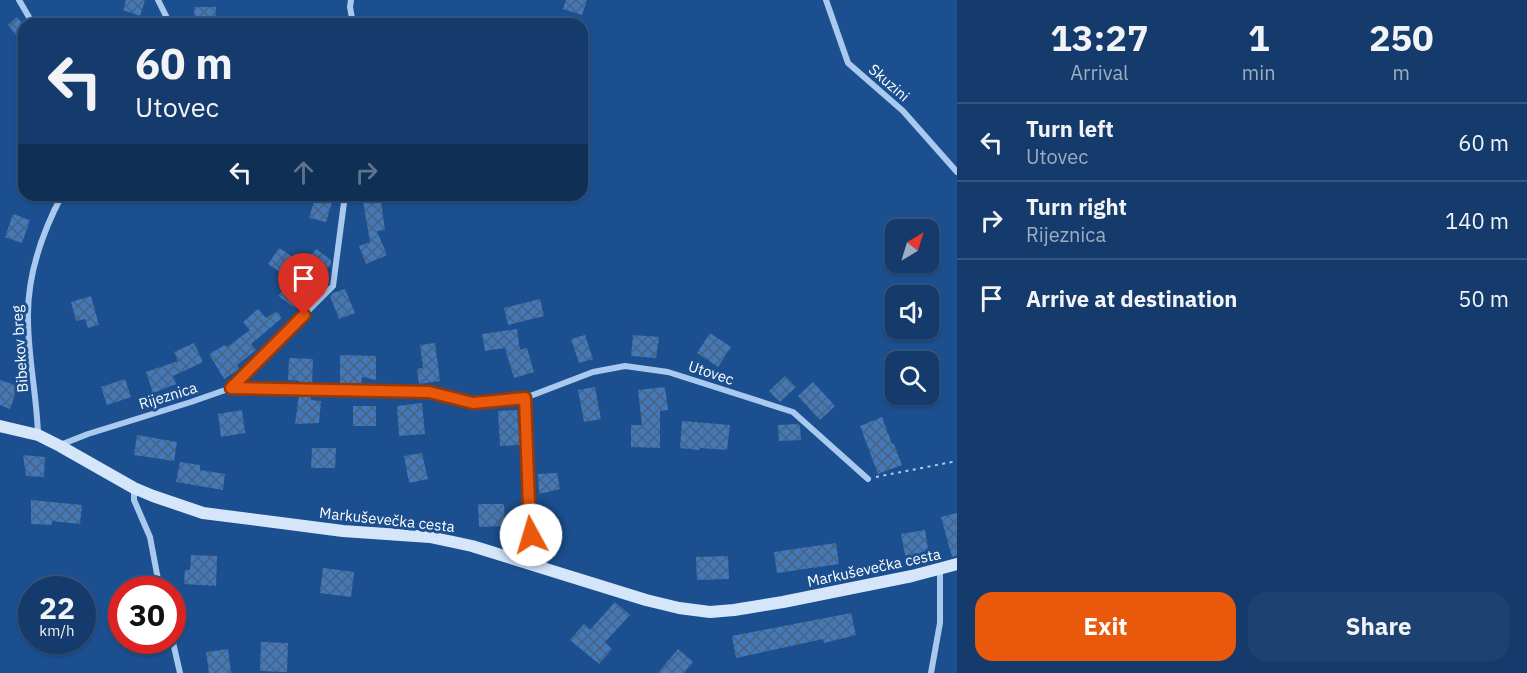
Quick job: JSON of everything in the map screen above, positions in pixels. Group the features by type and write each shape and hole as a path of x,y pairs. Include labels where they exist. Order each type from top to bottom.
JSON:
{"main road":[{"name":"Markuševečka cesta","path":"0,426 38,435 134,488 203,513 344,531 430,537 472,546 646,600 679,608 710,612 734,610 940,570 957,564"}],"street":[{"path":"19,0 30,18"},
{"path":"158,0 167,18"},
{"path":"351,0 352,18"},
{"name":"Skuzini","path":"826,0 848,63 903,111 957,172"},
{"name":"Bibekov breg","path":"38,435 28,319 30,282 43,237 59,201"},
{"name":"Rijeznica","path":"60,446 88,434 231,388 333,286 344,201"},
{"name":"Utovec","path":"231,388 429,392 473,403 525,398 593,372 625,366 668,372 793,412 868,479"},
{"path":"525,398 531,535 528,563"},
{"path":"134,488 134,500 150,537 157,576"},
{"path":"931,673 940,623 940,570"},
{"path":"176,654 180,673"}],"path":[{"path":"868,479 957,461"}],"building":[{"path":"126,0 145,0 140,16 123,10"},
{"path":"566,0 587,0 582,15 563,9"},
{"path":"194,7 216,7 215,18 195,18"},
{"path":"18,18 18,38 8,25"},
{"path":"314,201 332,201 326,222 309,218"},
{"path":"363,201 381,201 385,230 377,231 387,255 366,264 359,246 370,242"},
{"path":"13,214 30,220 22,243 5,237"},
{"path":"279,248 304,264 316,249 331,260 331,264 322,276 320,272 295,308 278,296 291,279 268,264"},
{"path":"345,289 355,313 339,319 330,296"},
{"path":"91,296 99,325 88,328 85,319 76,321 71,302"},
{"path":"540,299 544,316 508,325 504,308"},
{"path":"258,309 266,318 277,311 282,318 251,344 256,350 237,365 239,369 224,379 209,354 225,345 227,347 250,330 243,322"},
{"path":"517,329 520,350 527,348 534,372 514,378 505,348 485,351 482,334"},
{"path":"710,333 731,347 718,367 697,353"},
{"path":"585,335 593,359 579,363 571,339"},
{"path":"633,335 659,337 656,358 631,356"},
{"path":"194,343 203,362 173,376 176,384 153,393 146,372 178,361 174,352"},
{"path":"435,343 440,381 419,384 417,369 423,368 420,345"},
{"path":"340,355 376,356 376,380 362,377 361,385 340,384"},
{"path":"289,358 313,359 312,384 300,384 300,381 288,380"},
{"path":"785,376 796,387 780,402 769,391"},
{"path":"125,379 131,397 107,405 101,387"},
{"path":"0,380 18,386 10,409 0,405"},
{"path":"813,382 835,406 820,420 798,396"},
{"path":"595,387 601,419 584,422 578,390"},
{"path":"665,387 668,410 660,411 660,448 631,447 631,425 642,425 638,390"},
{"path":"299,395 311,395 311,400 321,401 319,423 295,424"},
{"path":"422,403 425,434 399,436 397,406"},
{"path":"353,406 376,406 376,426 353,426"},
{"path":"242,410 245,433 221,437 218,414"},
{"path":"517,410 520,445 500,446 498,411"},
{"path":"882,417 902,465 878,474 860,426"},
{"path":"682,421 730,425 727,450 680,448"},
{"path":"798,424 801,440 779,441 778,425"},
{"path":"137,435 177,442 174,461 134,455"},
{"path":"312,448 336,448 335,468 311,468"},
{"path":"422,453 428,479 409,483 404,456"},
{"path":"23,455 45,457 44,477 26,476"},
{"path":"180,462 200,465 200,470 225,474 223,490 176,482"},
{"path":"557,473 560,489 539,494 538,474"},
{"path":"31,500 82,505 80,524 52,521 52,525 31,524"},
{"path":"478,504 504,504 505,526 479,527"},
{"path":"957,513 957,556 952,557 941,517"},
{"path":"925,530 929,555 906,559 901,534"},
{"path":"836,543 839,564 777,573 774,552"},
{"path":"191,555 217,556 216,586 186,584 185,570 190,570"},
{"path":"728,556 729,579 697,580 696,557"},
{"path":"323,568 354,572 351,597 320,593"},
{"path":"615,602 630,615 605,642 612,649 599,664 570,640 584,624 590,630"},
{"path":"851,613 856,635 824,643 823,639 736,658 732,636"},
{"path":"261,642 288,643 287,672 260,671"},
{"path":"228,649 231,673 209,673 206,652"},
{"path":"678,649 693,662 684,673 658,673"}],"route":[{"path":"304,315 231,388 429,392 473,403 525,398 531,535"}]}
